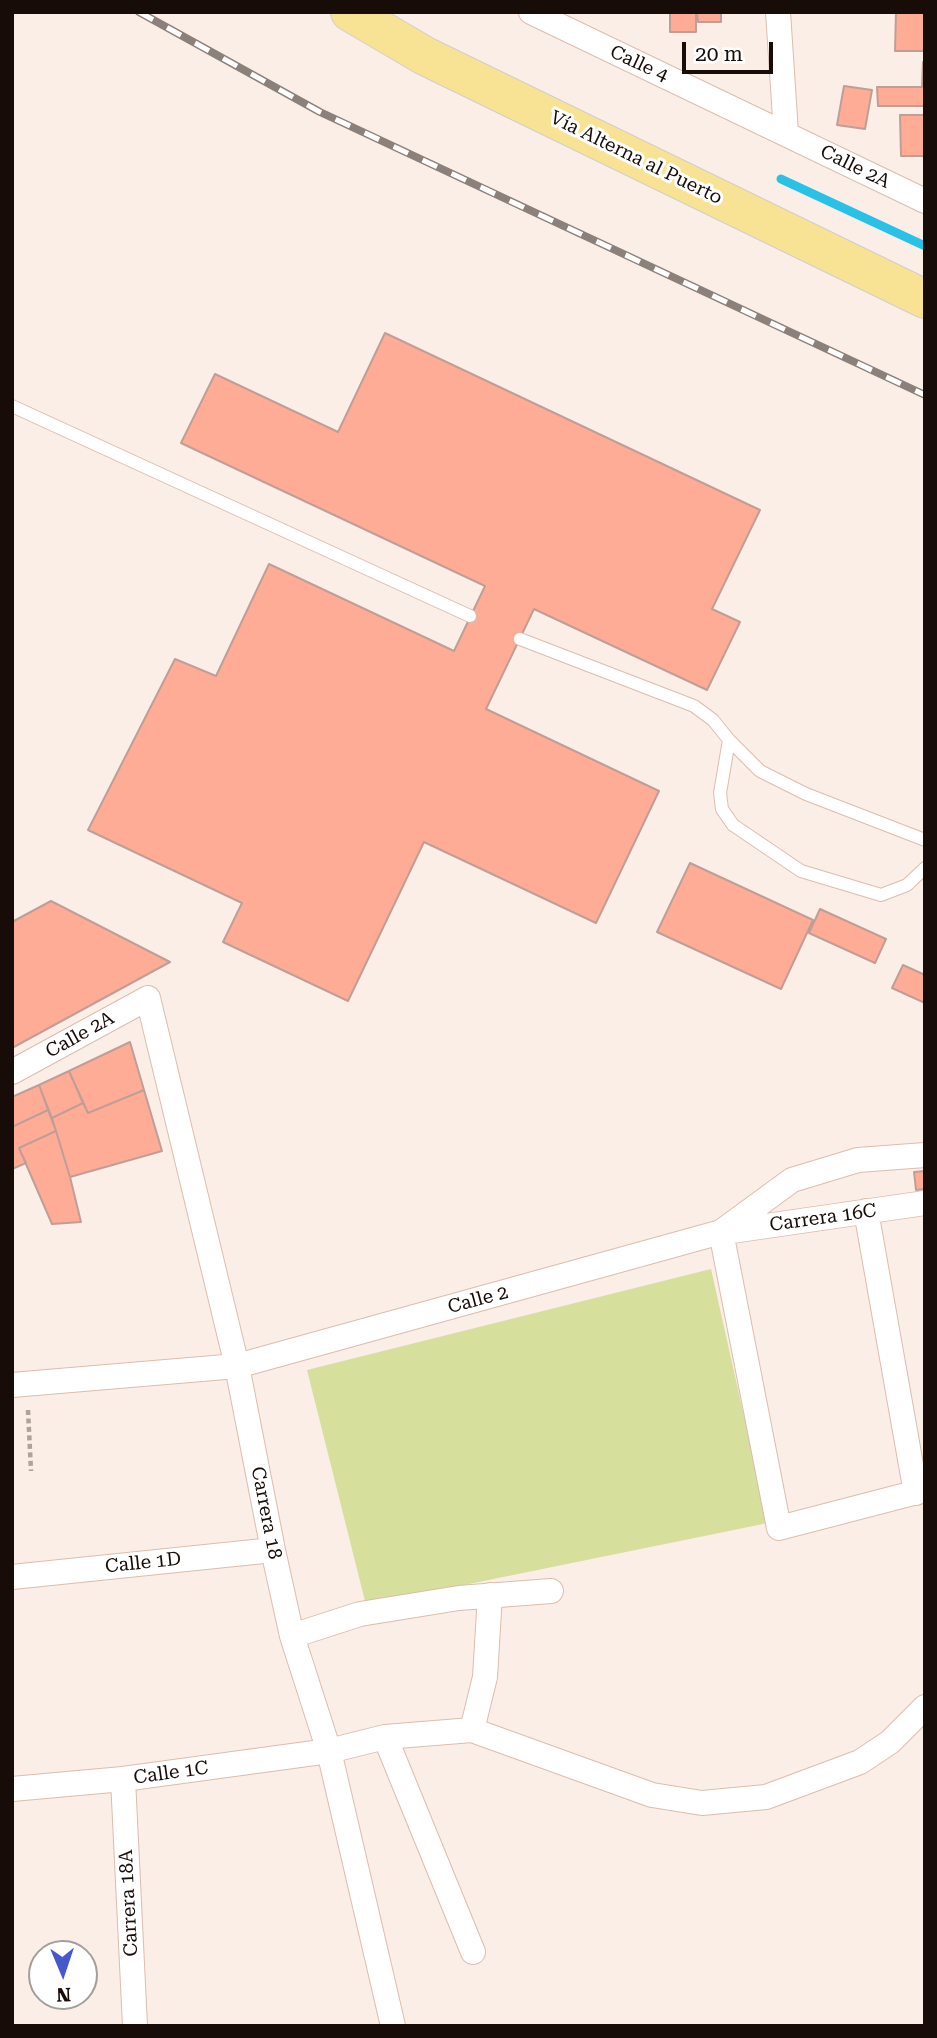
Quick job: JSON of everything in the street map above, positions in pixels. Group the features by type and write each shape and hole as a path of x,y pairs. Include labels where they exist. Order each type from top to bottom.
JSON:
{"main road":[{"name":"Vía Alterna al Puerto","path":"350,12 425,56 925,299"}],"street":[{"name":"Calle 4","path":"531,12 786,133"},
{"path":"778,12 786,133"},
{"name":"Calle 2A","path":"786,133 925,201"},
{"name":"Calle 2A","path":"12,1072 148,998"},
{"name":"Carrera 18","path":"148,998 237,1366 292,1636 329,1751 393,2026"},
{"name":"Calle 2","path":"19,1385 237,1366 721,1233 792,1180 858,1160 925,1156"},
{"name":"Carrera 16C","path":"721,1233 925,1203"},
{"path":"721,1233 779,1528 920,1492 866,1211"},
{"name":"Calle 1D","path":"12,1577 273,1550"},
{"path":"292,1636 360,1614 459,1598 551,1591"},
{"path":"490,1595 485,1678 472,1730 652,1795 702,1803 766,1797 860,1762 890,1742 925,1707"},
{"name":"Calle 1C","path":"12,1788 123,1779 329,1751 385,1737 472,1730"},
{"path":"385,1737 473,1952"},
{"name":"Carrera 18A","path":"123,1779 135,2026"}],"lane":[{"path":"12,406 470,616"},
{"path":"520,639 694,706 713,720 760,771 806,794 925,840"},
{"path":"729,740 720,793 722,809 733,825 801,871 881,895 907,885 925,868"}],"path":[{"path":"19,1385 31,1471"}],"green space":[{"path":"711,1269 768,1523 366,1605 307,1370"}],"building":[{"path":"670,12 696,12 696,32 670,32"},
{"path":"697,12 721,12 721,22 698,22"},
{"path":"896,12 925,12 925,51 895,51"},
{"path":"923,62 925,106 878,106 877,87 922,87"},
{"path":"844,86 872,90 865,129 837,125"},
{"path":"900,115 925,115 925,156 901,156"},
{"path":"385,333 760,510 712,609 740,622 707,690 534,609 486,709 659,791 596,923 424,842 348,1001 223,942 242,903 88,830 175,659 216,676 269,564 454,651 485,586 181,443 215,374 338,432"},
{"path":"690,863 813,920 781,989 657,932"},
{"path":"51,901 170,962 12,1048 12,922"},
{"path":"820,909 886,939 875,963 809,933"},
{"path":"903,965 925,975 925,1003 892,988"},
{"path":"130,1042 144,1090 88,1113 69,1071"},
{"path":"69,1071 83,1103 52,1118 39,1085"},
{"path":"39,1085 48,1110 12,1127 12,1097"},
{"path":"144,1090 162,1151 70,1177 52,1118 83,1103 88,1113"},
{"path":"48,1110 56,1131 19,1148 26,1163 12,1169 12,1127"},
{"path":"56,1131 81,1222 52,1224 19,1148"},
{"path":"925,1171 925,1189 916,1190 914,1172"}],"waterway":[{"path":"781,179 925,246"}],"railway":[{"path":"139,12 320,112 925,395"}]}
